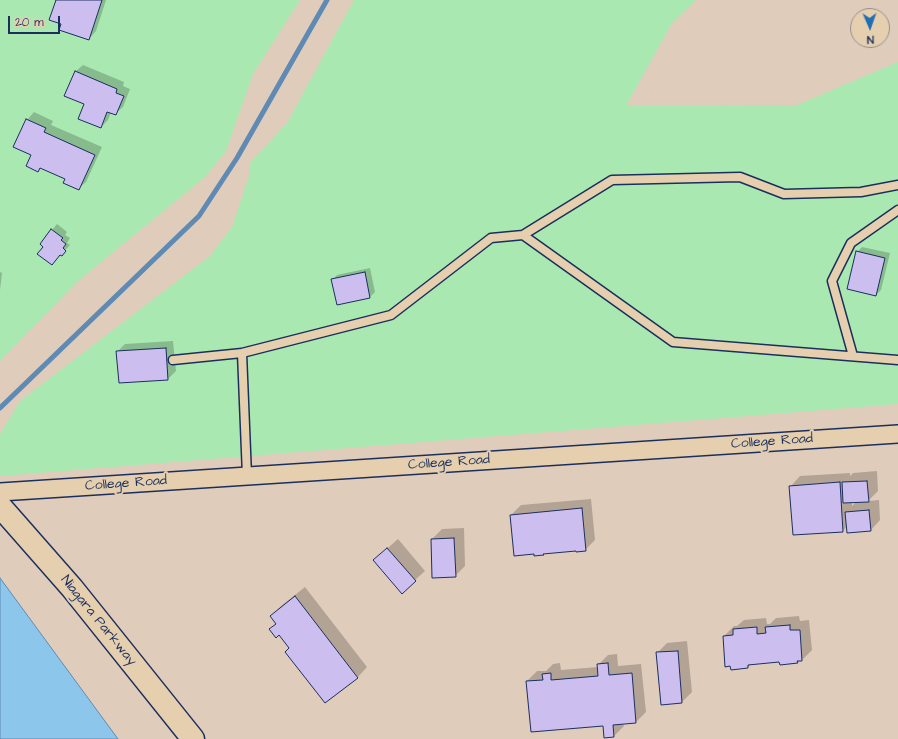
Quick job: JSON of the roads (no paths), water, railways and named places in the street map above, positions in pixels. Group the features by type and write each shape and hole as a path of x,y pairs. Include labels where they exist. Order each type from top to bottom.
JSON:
{"main road":[{"name":"Niagara Parkway","path":"0,506 72,588 193,739"}],"street":[{"name":"College Road","path":"0,492 898,434"}],"lane":[{"path":"173,360 242,353 391,315 491,238 523,235 612,180 740,177 784,194 861,192 898,185"},
{"path":"853,356 832,281 851,243 898,210"},
{"path":"523,235 673,342 898,360"},
{"path":"242,353 247,476"}],"water":[{"path":"0,578 118,739 0,739"}],"waterway":[{"path":"0,408 199,216 237,158 327,0"}]}
